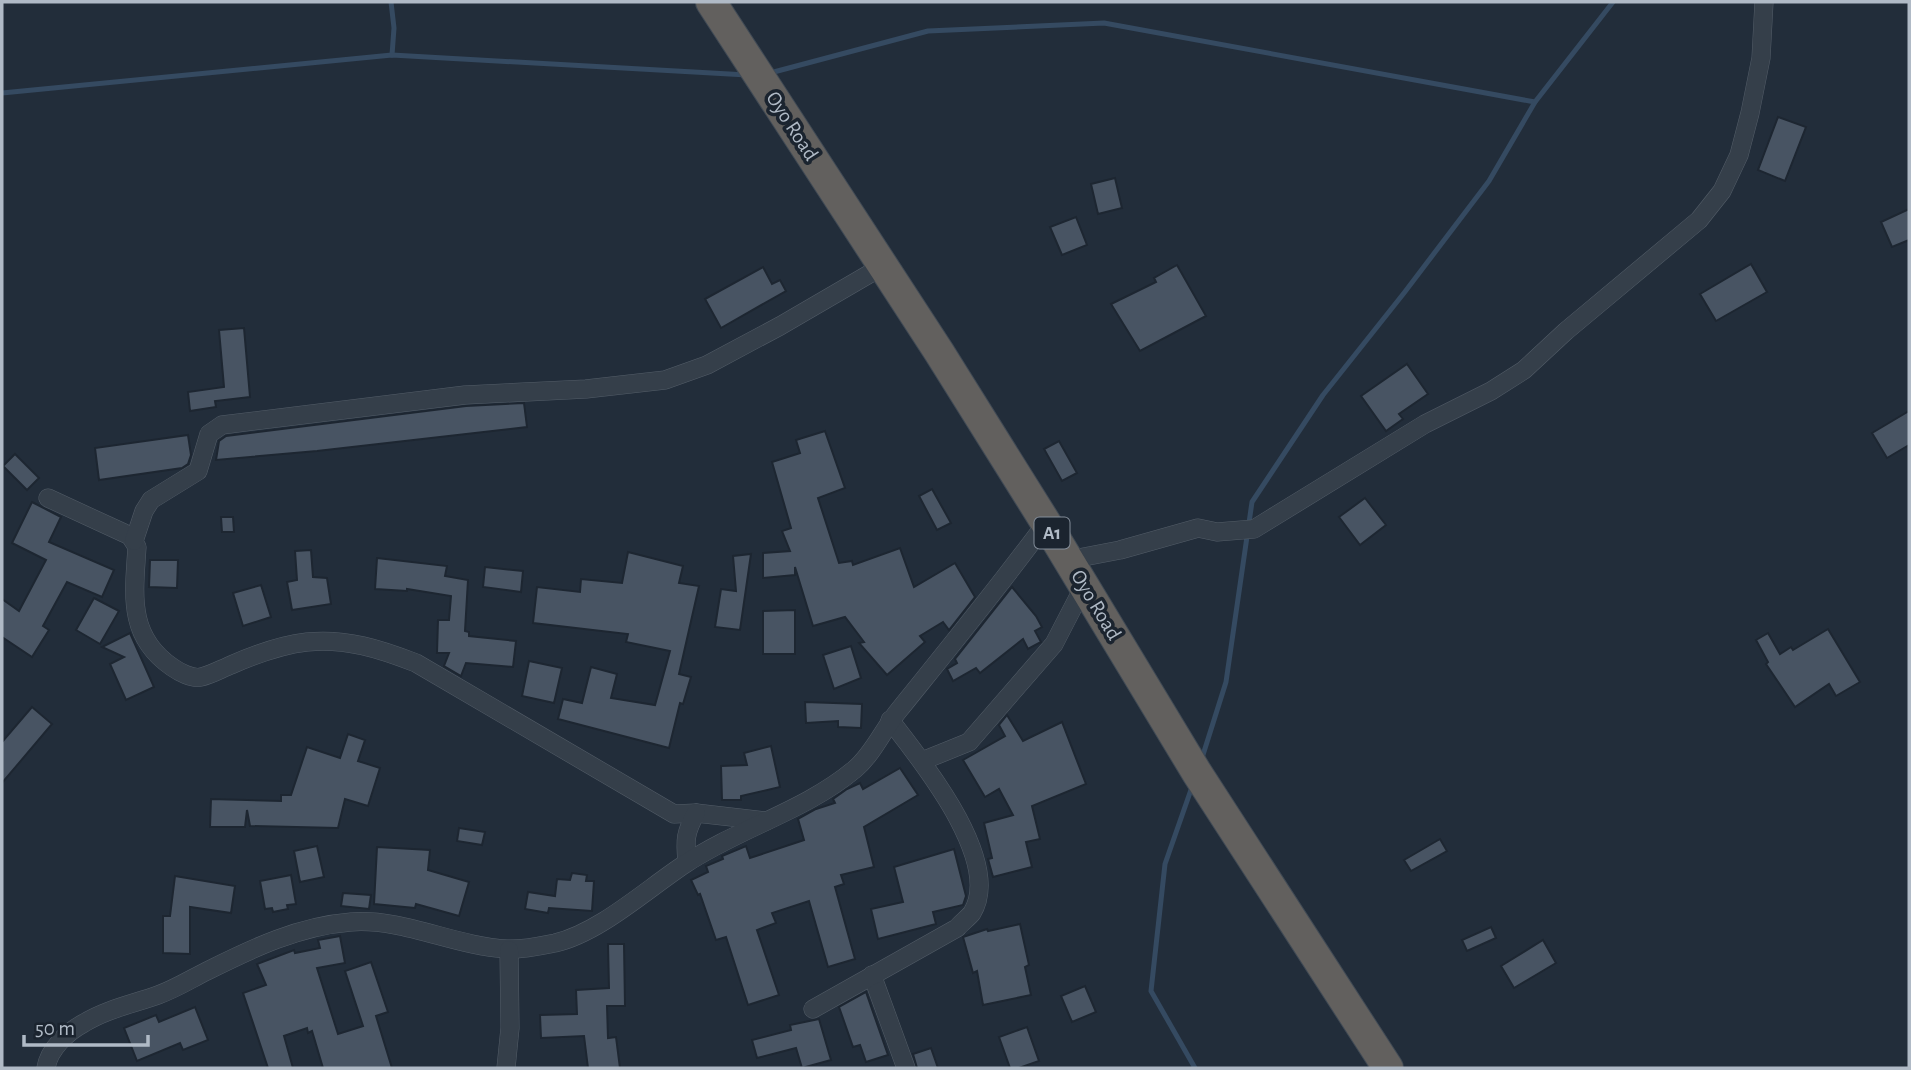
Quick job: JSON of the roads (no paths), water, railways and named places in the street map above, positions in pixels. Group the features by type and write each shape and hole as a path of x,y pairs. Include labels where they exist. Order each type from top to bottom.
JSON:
{"highway":[{"name":"Oyo Road","path":"711,2 883,266 1046,523 1197,773 1388,1068"}],"street":[{"path":"1068,560 1120,550 1198,528 1217,533 1254,529 1414,431 1491,391 1524,370 1566,331 1699,220 1722,191 1739,155 1761,58 1764,2"},
{"path":"134,541 144,511 152,500 198,471 209,434 222,425 465,395 665,380 707,365 883,266"},
{"path":"48,498 130,536 134,541 137,547 134,607 145,638 158,658 179,672 201,677 272,648 308,642 346,642 376,648 416,663 674,814 696,813 766,821"},
{"path":"46,1068 64,1037 83,1023 106,1012 159,995 266,942 317,927 353,922 391,925 509,950 558,942 581,933 616,913 687,862 828,788 858,766 890,720 1006,579 1046,523"},
{"path":"922,761 969,742 1054,644 1084,586"},
{"path":"813,1009 957,928 972,912 979,890 970,845 953,807 890,720"},
{"path":"687,862 685,838 696,813"},
{"path":"506,1068 510,1028 509,950"},
{"path":"872,975 906,1068"}],"waterway":[{"path":"391,2 394,28 392,55"},
{"path":"1202,758 1226,682 1252,502 1323,395 1489,181 1535,102 1613,2"},
{"path":"770,73 928,31 1104,23 1535,102"},
{"path":"2,93 392,55 747,75"},
{"path":"1193,784 1165,864 1151,991 1195,1068"}]}
